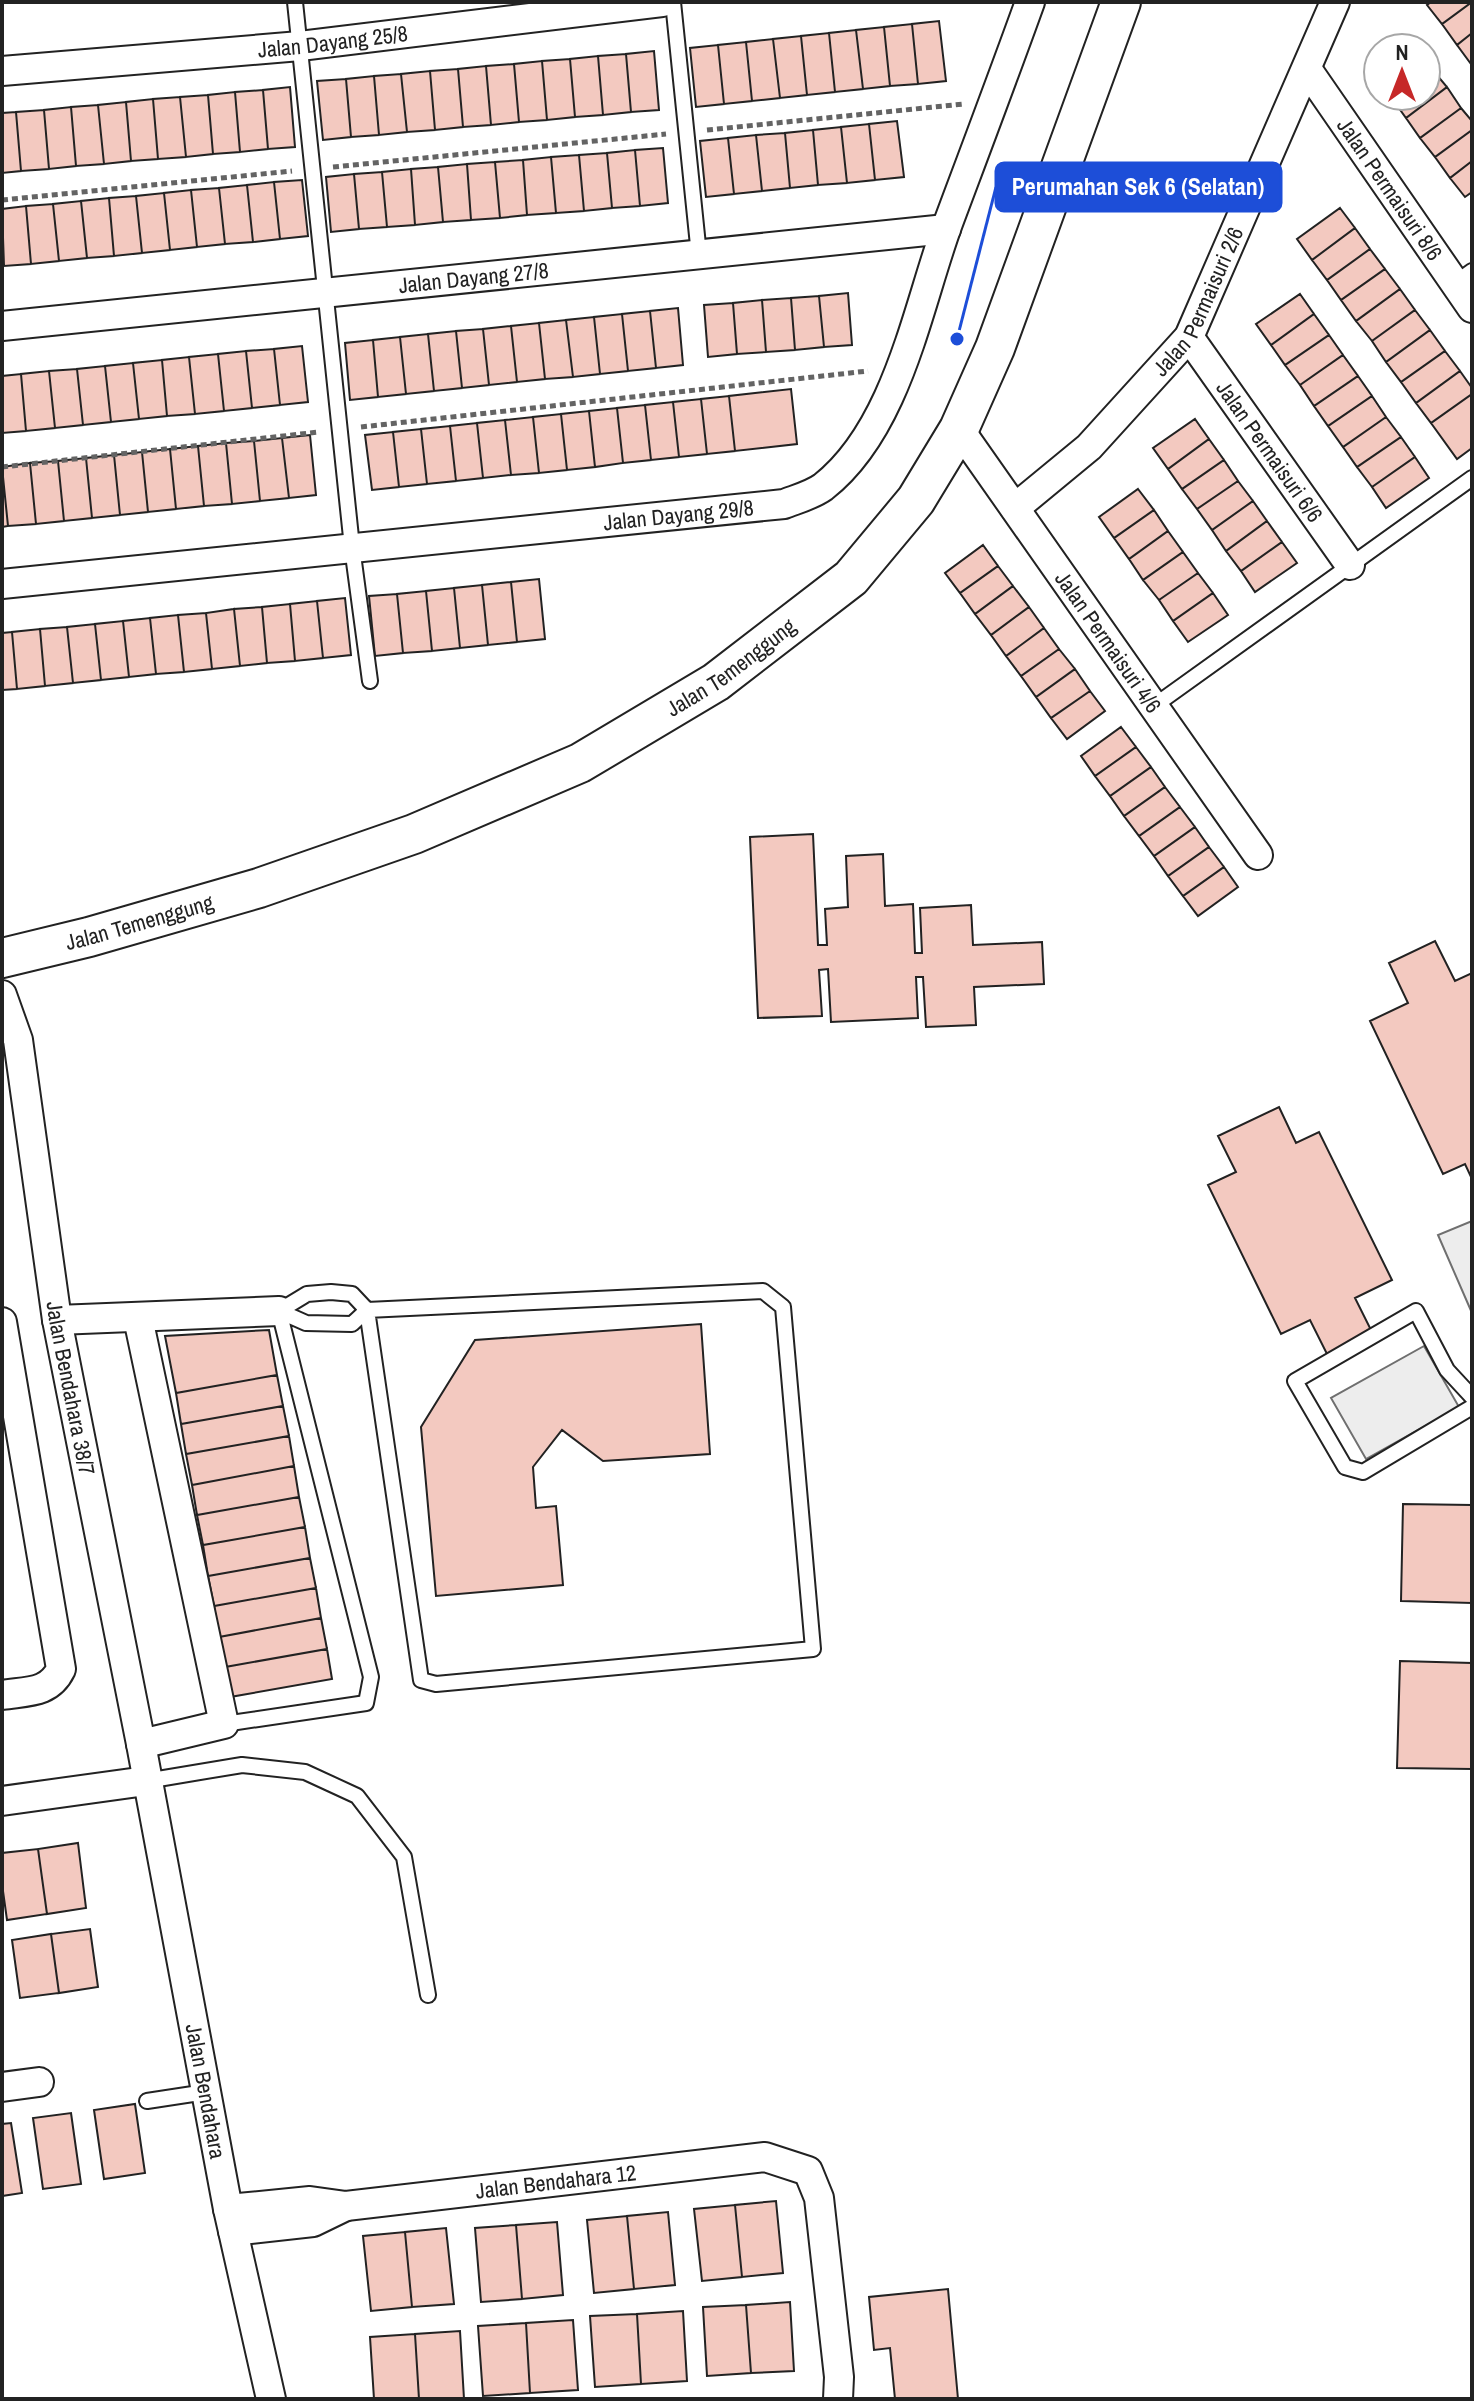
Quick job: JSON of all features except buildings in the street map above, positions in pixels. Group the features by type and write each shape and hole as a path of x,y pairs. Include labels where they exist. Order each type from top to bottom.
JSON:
{"street":[{"name":"Jalan Dayang 25/8","path":"2,71 300,46 660,2"},
{"name":"Jalan Dayang 29/8","path":"2,584 784,504 821,488 844,468 873,427 902,367 946,229 1030,2"},
{"name":"Jalan Temenggung","path":"2,958 89,937 259,888 414,834 580,763 716,682 851,578 916,500 959,429 995,348 1121,2"},
{"name":"Jalan Permaisuri 2/6","path":"1015,508 1089,447 1189,337 1335,2"},
{"name":"Jalan Permaisuri 8/6","path":"1307,69 1463,278 1472,308"},
{"name":"Jalan Dayang 27/8","path":"2,326 946,229"},
{"name":"Jalan Permaisuri 6/6","path":"1189,337 1350,565"},
{"name":"Jalan Permaisuri 4/6","path":"959,429 1258,855"},
{"name":"Jalan Bendahara 38/7","path":"2,995 18,1040 57,1320 146,1781"},
{"path":"57,1320 279,1311"},
{"path":"138,1318 224,1724 141,1744"},
{"path":"2,1695 40,1689 55,1682 61,1669 3,1340"},
{"path":"2,1801 146,1781"},
{"name":"Jalan Bendahara","path":"146,1781 231,2220 271,2399"},
{"path":"2,2087 39,2082"},
{"name":"Jalan Bendahara 12","path":"231,2220 313,2222 346,2206 765,2157 808,2171 819,2198 839,2377 838,2399"}],"lane":[{"path":"295,2 352,547 370,681"},
{"path":"673,2 699,255"},
{"path":"1154,706 1472,478"},
{"path":"279,1311 306,1323 352,1324 367,1310 763,1291 783,1307 813,1649 436,1684 421,1680 367,1310 352,1294 331,1292 307,1294 279,1311"},
{"path":"224,1724 366,1703 371,1677 279,1311"},
{"path":"1472,1397 1447,1370 1416,1311 1295,1381 1345,1467 1363,1472 1472,1407"},
{"path":"146,1781 242,1765 305,1772 357,1796 404,1857 428,1995"},
{"path":"147,2101 206,2092"}],"path":[{"path":"2,200 994,101"},
{"path":"2,467 902,367"}],"shaded area":[{"path":"1472,1221 1472,1313 1438,1235"},
{"path":"1424,1346 1459,1407 1366,1459 1331,1398"}],"place":[{"name":"Perumahan Sek 6 (Selatan)","path":"957,339"}]}
